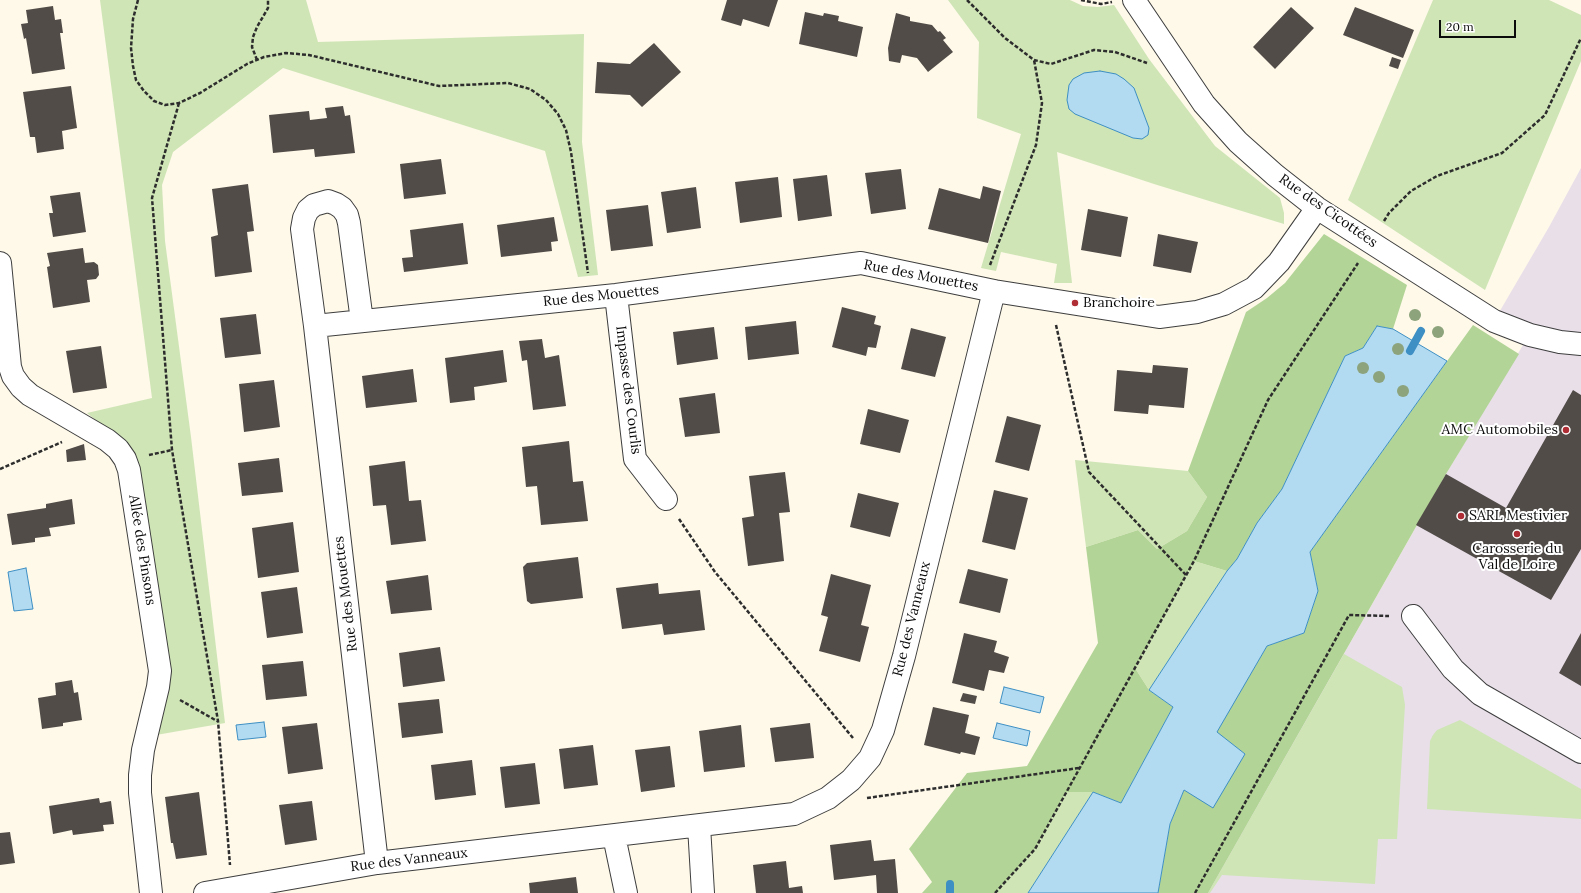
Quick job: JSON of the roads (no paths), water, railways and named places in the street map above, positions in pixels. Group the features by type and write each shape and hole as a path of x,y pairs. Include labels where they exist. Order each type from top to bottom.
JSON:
{"street":[{"name":"Rue des Cicottées","path":"1125,0 1173,59 1204,104 1238,142 1275,175 1318,208 1494,321 1530,335 1560,342 1581,344"},
{"name":"Rue des Mouettes","path":"362,321 347,215 342,208 328,201 314,205 308,210 304,218 302,229 315,326 377,863"},
{"name":"Rue des Mouettes","path":"315,326 616,295 861,263 989,290 1159,317 1197,312 1224,304 1254,288 1279,262 1318,208"},
{"name":"Allée des Pinsons","path":"0,264 10,367 13,376 30,395 108,440 118,448 125,459 129,470 160,671 158,687 143,750 140,775 140,793 151,893"},
{"name":"Rue des Vanneaux","path":"205,893 377,863 794,814 828,798 851,780 870,758 883,730 904,656 989,290"},
{"name":"Impasse des Courlis","path":"616,295 636,459 666,499"},
{"path":"1414,616 1453,669 1480,694 1581,752"},
{"path":"699,826 703,893"},
{"path":"614,836 626,893"}],"water":[{"path":"1100,71 1116,74 1134,88 1149,128 1148,135 1142,139 1133,138 1075,114 1069,109 1067,100 1069,85 1073,79 1084,73"},
{"path":"1377,326 1393,329 1447,361 1310,552 1318,591 1304,633 1267,646 1217,732 1245,754 1213,808 1184,790 1170,824 1158,893 1028,893 1093,792 1121,803 1173,707 1149,690 1227,571 1237,559 1257,523 1282,489 1345,356 1363,348"},
{"path":"26,568 33,609 14,611 8,572"},
{"path":"1004,687 1044,697 1040,713 1000,703"},
{"path":"264,722 266,737 238,740 236,725"},
{"path":"997,723 1030,731 1027,746 993,738"}],"waterway":[{"path":"1410,351 1421,331"},
{"path":"950,884 950,893"}],"place":[{"name":"Branchoire","path":"1075,303"},
{"name":"AMC Automobiles","path":"1566,430"},
{"name":"SARL Mestivier","path":"1461,516"},
{"name":"Carosserie du Val de Loire","path":"1517,534"}]}
